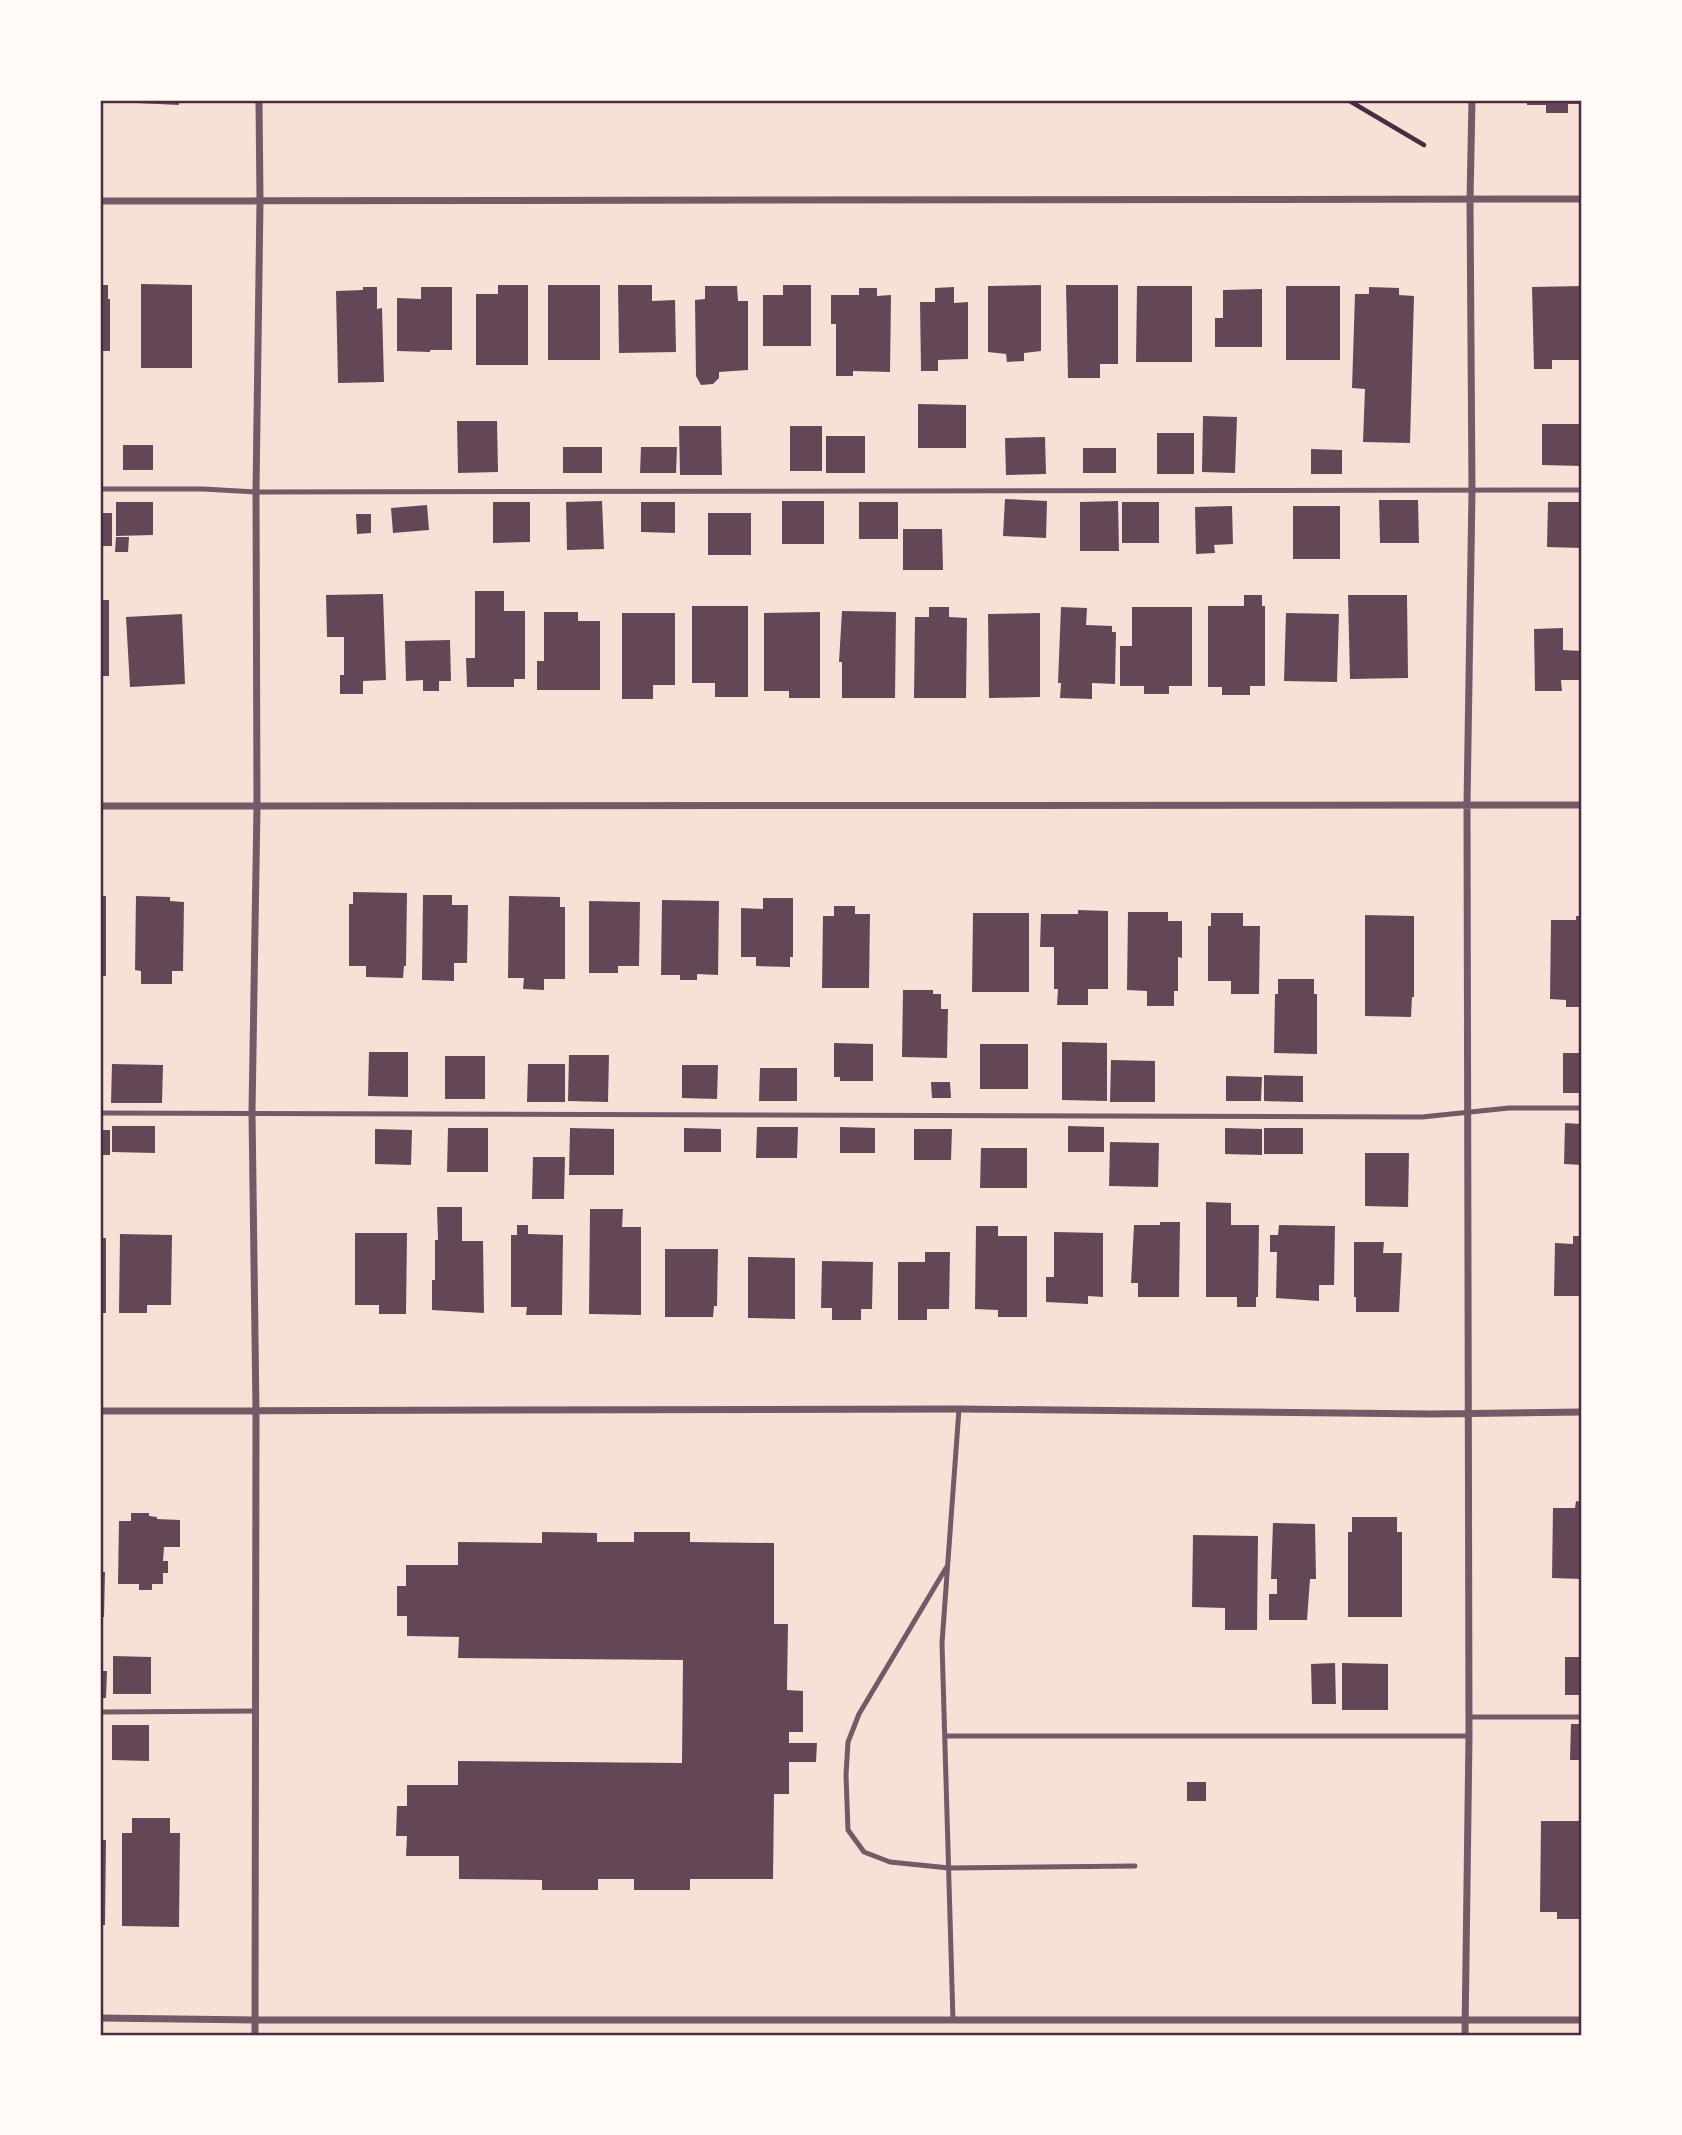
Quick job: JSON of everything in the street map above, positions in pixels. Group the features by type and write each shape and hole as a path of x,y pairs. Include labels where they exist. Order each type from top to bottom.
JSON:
{"street":[{"path":"255,2035 256,1411 252,1112 257,807 259,100"},
{"path":"1465,2035 1469,1736 1468,805 1472,491 1472,100"},
{"path":"100,201 1582,200"},
{"path":"100,806 1582,805"},
{"path":"100,1411 960,1409 1582,1412"},
{"path":"100,2018 1582,2020"}],"lane":[{"path":"100,489 256,492 1582,490"},
{"path":"100,1113 1422,1117 1509,1108 1582,1108"},
{"path":"953,2020 942,1643 960,1409"},
{"path":"948,1566 859,1714 848,1742 848,1830 864,1852 890,1862 949,1868 1135,1866"},
{"path":"100,1712 256,1711"},
{"path":"1469,1717 1582,1717"},
{"path":"945,1736 1469,1736"}],"path":[{"path":"1348,100 1424,145"}],"building":[{"path":"137,100 179,100 179,105 137,103"},
{"path":"1527,100 1582,100 1582,104 1568,104 1568,113 1546,113 1546,105 1527,105"},
{"path":"141,284 192,285 192,368 141,368"},
{"path":"100,285 108,285 110,351 100,351"},
{"path":"498,285 528,285 528,365 476,365 476,294 498,294"},
{"path":"548,285 600,285 600,360 548,360"},
{"path":"618,285 652,285 652,301 675,300 676,352 619,353"},
{"path":"783,285 811,285 811,346 763,346 763,295 783,295"},
{"path":"1041,285 1041,351 1024,353 1024,361 1007,362 1006,354 988,352 988,286"},
{"path":"1066,285 1118,285 1118,364 1100,364 1100,378 1068,378"},
{"path":"705,286 737,286 738,301 748,301 748,370 719,372 719,378 713,384 701,385 696,376 695,300 705,299"},
{"path":"1137,286 1192,286 1192,362 1136,362"},
{"path":"1286,286 1340,286 1340,360 1286,360"},
{"path":"1582,286 1582,360 1552,360 1552,369 1534,369 1532,287"},
{"path":"363,287 377,287 377,309 382,308 384,382 338,383 336,291 363,290"},
{"path":"421,287 452,287 452,350 397,351 397,298 421,299"},
{"path":"954,287 954,303 968,302 968,359 938,360 938,371 921,371 920,302 935,302 935,288"},
{"path":"1369,287 1399,288 1399,295 1414,296 1410,443 1363,442 1365,389 1352,388 1355,294 1369,294"},
{"path":"859,288 877,288 877,296 891,295 890,372 853,371 853,376 836,376 836,324 831,324 831,295 859,295"},
{"path":"1262,289 1262,347 1215,347 1215,318 1223,318 1223,290"},
{"path":"918,404 966,405 966,448 918,448"},
{"path":"1203,416 1237,417 1235,473 1202,472"},
{"path":"457,421 497,421 498,472 458,473"},
{"path":"1542,424 1582,424 1582,466 1542,465"},
{"path":"679,426 721,426 722,475 680,475"},
{"path":"790,426 822,426 822,471 790,471"},
{"path":"1157,433 1194,433 1194,474 1157,474"},
{"path":"826,436 865,436 865,473 826,473"},
{"path":"1045,437 1046,474 1006,475 1005,438"},
{"path":"123,445 153,445 153,470 123,470"},
{"path":"563,447 602,447 602,473 563,473"},
{"path":"641,447 677,447 676,473 640,473"},
{"path":"1083,448 1116,448 1116,473 1083,473"},
{"path":"1311,449 1342,450 1342,474 1311,474"},
{"path":"1005,499 1047,501 1046,538 1003,536"},
{"path":"1379,500 1418,500 1419,543 1380,543"},
{"path":"602,501 604,549 567,550 566,502"},
{"path":"782,501 824,501 824,544 782,544"},
{"path":"1118,501 1119,551 1080,551 1080,502"},
{"path":"116,502 153,502 153,535 116,536"},
{"path":"493,502 530,502 530,542 493,543"},
{"path":"641,502 675,502 675,533 641,532"},
{"path":"859,502 898,502 898,539 859,539"},
{"path":"1122,502 1159,502 1159,543 1122,543"},
{"path":"1548,502 1582,502 1582,548 1547,547"},
{"path":"427,505 429,530 393,533 391,508"},
{"path":"1232,506 1233,544 1214,545 1215,553 1196,554 1195,507"},
{"path":"1293,506 1340,506 1340,559 1293,559"},
{"path":"100,513 112,513 112,546 100,546"},
{"path":"708,513 751,513 751,555 708,555"},
{"path":"356,514 371,514 371,533 357,534"},
{"path":"903,529 942,529 943,570 903,570"},
{"path":"116,537 129,537 128,552 115,552"},
{"path":"475,591 504,591 504,611 525,611 525,679 514,679 514,687 467,687 466,658 475,658"},
{"path":"383,594 386,680 363,681 363,694 340,694 340,675 344,675 344,637 327,637 326,595"},
{"path":"1244,595 1262,595 1262,606 1265,606 1265,686 1250,686 1250,695 1222,695 1222,687 1208,687 1208,606 1244,606"},
{"path":"1348,595 1407,595 1408,678 1350,679"},
{"path":"100,600 109,600 109,676 100,676"},
{"path":"692,606 748,606 748,697 715,697 715,683 692,683"},
{"path":"929,607 949,607 949,617 967,618 966,698 914,698 915,617 929,617"},
{"path":"1061,607 1087,608 1086,625 1112,626 1112,632 1116,632 1115,684 1092,683 1092,699 1060,698 1061,683 1058,683"},
{"path":"1132,607 1192,607 1192,686 1169,686 1169,694 1144,694 1144,686 1120,686 1120,646 1132,646"},
{"path":"842,611 896,612 895,698 842,698 842,662 839,662"},
{"path":"544,612 578,612 578,621 600,621 600,690 537,690 537,661 544,661"},
{"path":"820,612 820,698 789,698 789,691 764,691 764,613"},
{"path":"622,613 675,613 675,685 653,685 653,699 622,699"},
{"path":"1040,613 1040,697 989,698 988,614"},
{"path":"1286,613 1339,614 1337,682 1284,681"},
{"path":"182,614 185,684 130,687 126,617"},
{"path":"1563,628 1563,650 1582,651 1582,680 1561,680 1562,691 1535,691 1534,629"},
{"path":"450,640 451,681 439,681 439,691 423,691 423,680 406,681 405,641"},
{"path":"353,892 407,893 406,966 403,978 366,977 366,966 349,966 349,904 353,904"},
{"path":"423,895 452,895 452,905 468,905 467,963 454,963 454,981 422,980"},
{"path":"100,896 106,896 106,976 100,976"},
{"path":"136,896 170,897 170,901 184,902 183,971 172,971 172,984 141,984 141,971 135,970"},
{"path":"509,896 560,897 560,907 565,907 565,979 544,979 544,990 523,989 524,978 508,978"},
{"path":"763,898 793,898 793,957 790,957 790,967 756,966 756,957 741,957 741,908 763,909"},
{"path":"662,900 719,901 718,975 697,974 697,980 680,980 680,975 661,975"},
{"path":"589,901 640,902 639,966 618,966 618,973 589,973"},
{"path":"834,906 855,906 855,914 870,914 869,988 822,988 823,916 834,916"},
{"path":"1078,910 1108,911 1108,989 1088,989 1088,1005 1057,1005 1058,989 1054,989 1054,947 1040,947 1041,914 1078,914"},
{"path":"1128,912 1168,912 1168,921 1182,921 1182,958 1178,957 1178,991 1174,991 1174,1006 1147,1006 1147,991 1127,990"},
{"path":"973,913 1029,913 1029,992 972,992"},
{"path":"1211,913 1243,913 1243,926 1260,926 1259,994 1231,994 1231,981 1208,981 1208,926 1211,926"},
{"path":"1365,915 1414,916 1414,997 1411,1017 1365,1016"},
{"path":"1576,916 1582,916 1582,1007 1566,1007 1566,1000 1550,999 1551,920 1576,920"},
{"path":"1278,979 1314,979 1314,994 1317,994 1317,1054 1274,1053 1275,994 1278,994"},
{"path":"903,990 933,990 933,994 941,994 941,1009 948,1009 947,1058 902,1057"},
{"path":"1062,1042 1107,1043 1107,1101 1062,1100"},
{"path":"834,1043 873,1044 873,1081 840,1081 840,1077 834,1077"},
{"path":"980,1044 1028,1044 1028,1089 980,1089"},
{"path":"369,1052 408,1052 408,1097 368,1096"},
{"path":"1563,1053 1582,1053 1582,1093 1563,1093"},
{"path":"569,1055 609,1055 608,1102 568,1101"},
{"path":"445,1056 485,1056 485,1099 445,1099"},
{"path":"1111,1060 1155,1061 1155,1102 1110,1102"},
{"path":"112,1064 163,1065 162,1103 111,1103"},
{"path":"528,1064 565,1064 565,1102 527,1102"},
{"path":"682,1065 718,1065 717,1099 682,1098"},
{"path":"760,1068 797,1068 797,1101 759,1101"},
{"path":"1264,1075 1303,1076 1303,1102 1264,1101"},
{"path":"1226,1076 1262,1077 1261,1101 1226,1101"},
{"path":"931,1082 950,1082 951,1098 932,1098"},
{"path":"1565,1123 1582,1124 1582,1165 1564,1164"},
{"path":"112,1126 155,1126 155,1153 112,1152"},
{"path":"1068,1126 1104,1127 1104,1152 1068,1152"},
{"path":"757,1127 798,1127 797,1158 756,1158"},
{"path":"840,1127 875,1128 875,1153 840,1153"},
{"path":"448,1128 488,1128 488,1172 447,1172"},
{"path":"570,1128 614,1129 614,1175 569,1175"},
{"path":"684,1128 721,1129 721,1152 684,1152"},
{"path":"1225,1128 1262,1129 1262,1155 1225,1154"},
{"path":"1264,1128 1303,1128 1303,1154 1264,1154"},
{"path":"375,1129 412,1130 411,1165 375,1164"},
{"path":"914,1129 952,1129 951,1160 914,1160"},
{"path":"100,1130 110,1130 110,1155 100,1155"},
{"path":"1110,1142 1159,1143 1158,1187 1109,1186"},
{"path":"981,1148 1027,1148 1027,1188 980,1188"},
{"path":"1365,1153 1409,1153 1408,1207 1365,1206"},
{"path":"533,1157 565,1157 564,1199 532,1199"},
{"path":"1206,1202 1231,1203 1231,1225 1259,1225 1256,1307 1237,1307 1237,1297 1206,1297"},
{"path":"437,1207 462,1207 462,1241 483,1241 484,1313 432,1310 435,1240 438,1240"},
{"path":"590,1209 623,1209 622,1227 641,1227 641,1315 589,1314"},
{"path":"1160,1222 1180,1222 1179,1297 1138,1297 1138,1283 1131,1283 1134,1225 1160,1225"},
{"path":"517,1225 528,1225 528,1234 563,1235 562,1315 526,1315 527,1307 511,1307 511,1235 517,1235"},
{"path":"1279,1225 1335,1226 1334,1285 1319,1285 1319,1301 1276,1298 1277,1252 1270,1252 1270,1235 1278,1235"},
{"path":"976,1226 998,1226 998,1236 1027,1236 1027,1317 998,1317 998,1310 975,1309"},
{"path":"1054,1232 1103,1233 1103,1297 1088,1296 1088,1304 1046,1302 1046,1277 1054,1277"},
{"path":"355,1233 407,1233 406,1314 379,1314 379,1305 355,1305"},
{"path":"120,1234 172,1235 171,1305 147,1305 147,1313 119,1313"},
{"path":"1573,1236 1582,1236 1582,1296 1554,1296 1555,1243 1573,1244"},
{"path":"100,1238 106,1238 106,1313 100,1313"},
{"path":"1354,1242 1384,1242 1383,1253 1402,1253 1399,1312 1356,1312"},
{"path":"665,1249 718,1249 717,1306 714,1306 713,1317 665,1317"},
{"path":"925,1252 950,1252 949,1309 927,1309 927,1320 898,1320 898,1262 925,1262"},
{"path":"748,1257 795,1258 795,1319 748,1318"},
{"path":"822,1261 873,1262 872,1309 861,1309 861,1320 832,1320 832,1308 821,1308"},
{"path":"1576,1501 1582,1502 1582,1579 1552,1578 1553,1508 1575,1508"},
{"path":"131,1513 149,1513 149,1516 157,1519 180,1520 180,1547 164,1547 163,1561 168,1561 168,1573 163,1573 163,1584 152,1584 152,1590 139,1590 139,1584 118,1584 119,1521 131,1521"},
{"path":"1352,1517 1397,1517 1397,1532 1402,1532 1402,1617 1348,1617 1348,1532 1352,1532"},
{"path":"1273,1523 1315,1524 1316,1579 1310,1579 1307,1620 1269,1620 1269,1594 1277,1594 1277,1579 1271,1579"},
{"path":"542,1532 597,1533 597,1542 634,1542 634,1532 690,1532 690,1542 774,1543 774,1624 788,1624 787,1690 803,1691 803,1732 789,1732 789,1743 817,1743 816,1762 789,1762 789,1794 774,1794 773,1879 690,1879 690,1890 634,1890 634,1879 598,1879 598,1890 542,1890 542,1880 459,1879 459,1856 406,1856 407,1836 396,1836 397,1806 407,1806 407,1785 458,1785 458,1761 682,1763 683,1660 458,1658 459,1637 407,1636 407,1616 397,1616 397,1586 406,1586 406,1565 458,1565 458,1542 542,1543"},
{"path":"1193,1535 1258,1536 1257,1630 1225,1630 1225,1608 1192,1607"},
{"path":"100,1572 105,1572 104,1617 100,1617"},
{"path":"113,1656 151,1657 151,1694 113,1694"},
{"path":"1565,1657 1582,1657 1582,1695 1565,1695"},
{"path":"1335,1663 1336,1704 1312,1704 1311,1664"},
{"path":"1342,1663 1388,1664 1388,1710 1342,1710"},
{"path":"100,1671 107,1671 106,1698 100,1698"},
{"path":"1571,1724 1582,1724 1582,1760 1570,1760"},
{"path":"112,1725 149,1725 149,1761 112,1760"},
{"path":"1187,1782 1206,1782 1206,1801 1187,1801"},
{"path":"132,1818 170,1818 170,1833 180,1833 179,1927 122,1926 122,1833 132,1833"},
{"path":"1541,1821 1582,1821 1580,1919 1557,1919 1557,1912 1540,1912"},
{"path":"100,1840 106,1840 105,1925 100,1925"}]}
